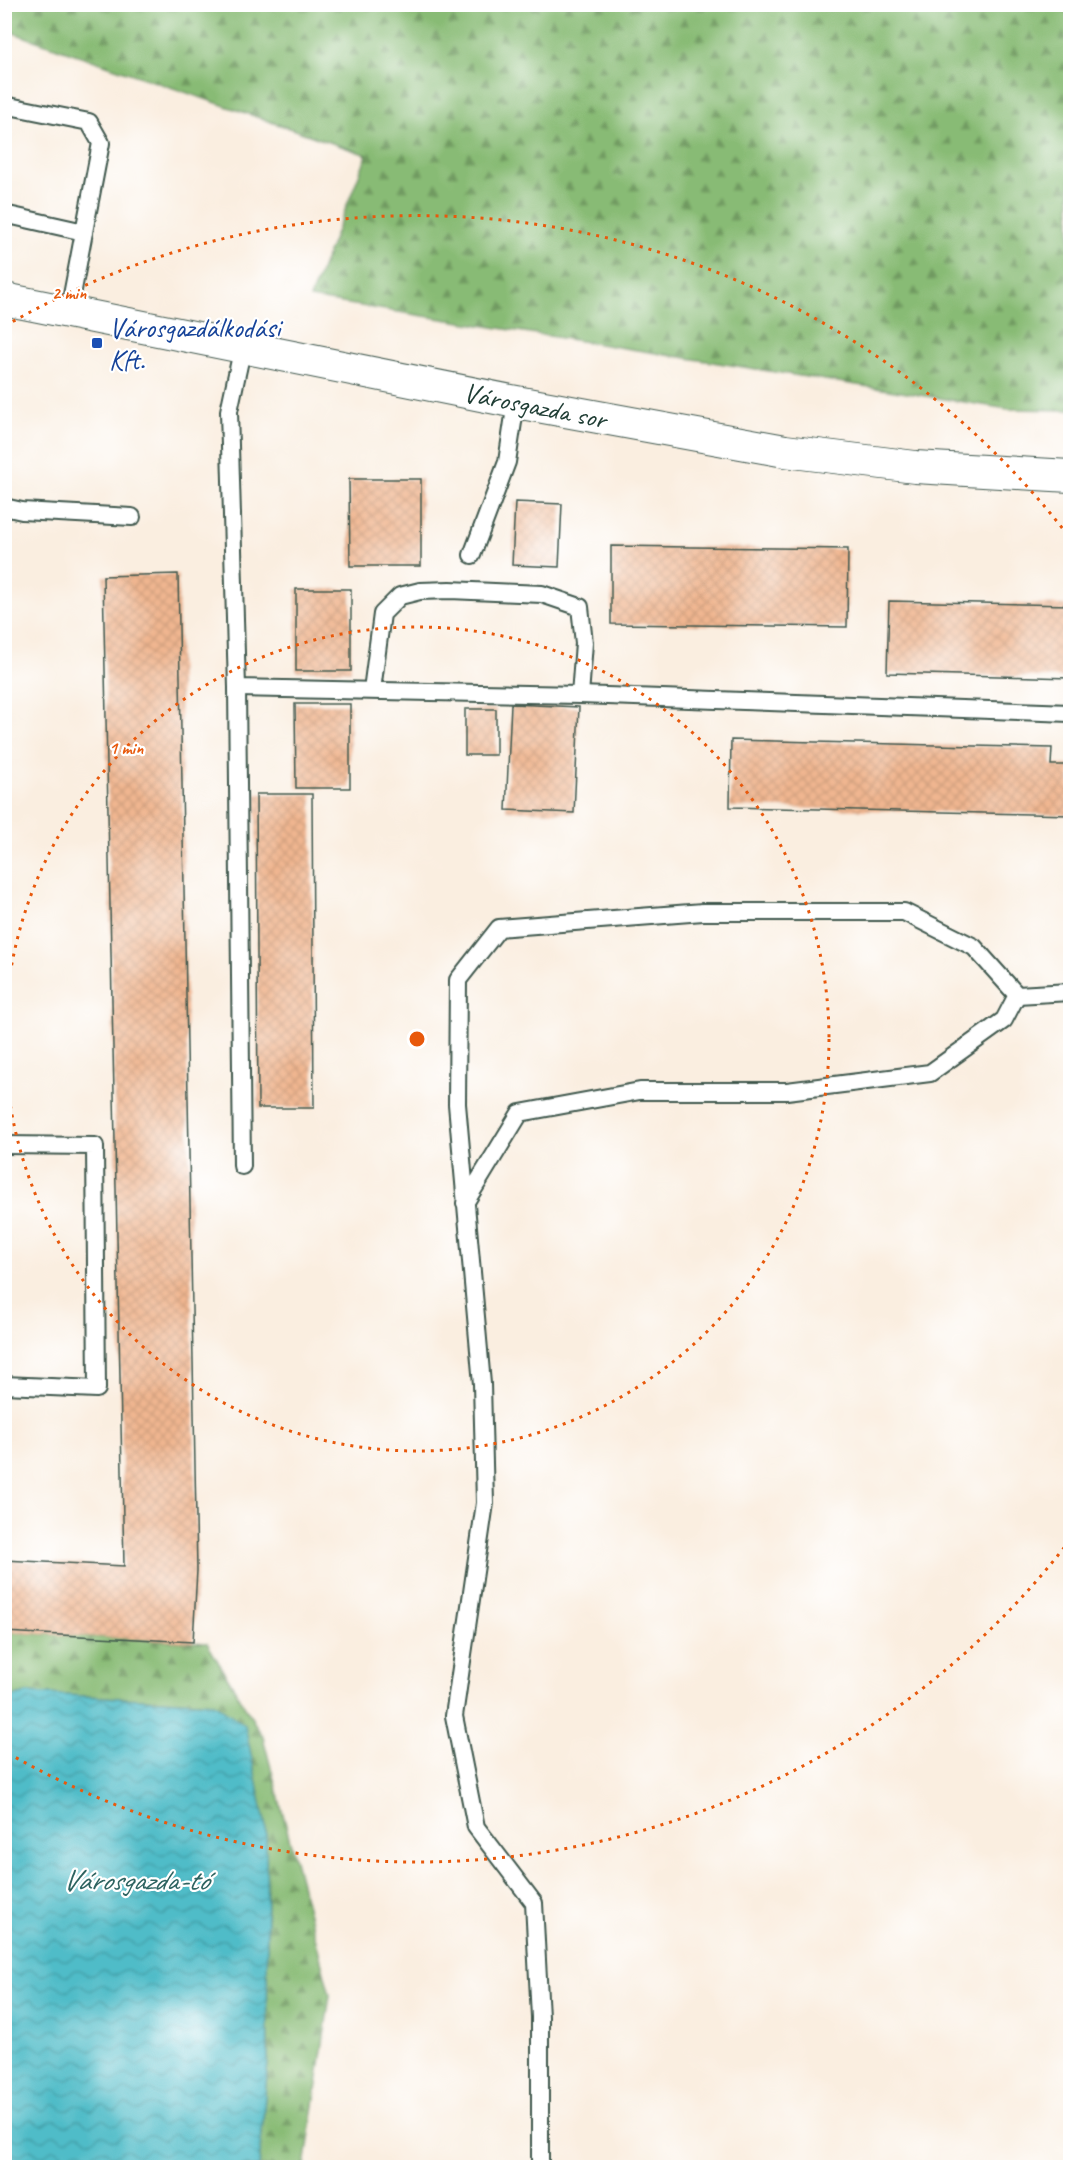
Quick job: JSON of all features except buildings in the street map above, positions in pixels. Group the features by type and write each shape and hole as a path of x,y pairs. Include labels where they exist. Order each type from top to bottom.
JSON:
{"street":[{"name":"Városgazda sor","path":"4,299 516,402 785,451 915,467 1071,476"}],"lane":[{"path":"4,105 89,122 101,142 69,311"},
{"path":"4,214 84,232"},
{"path":"242,1166 237,688 229,411 243,346"},
{"path":"472,555 507,462 516,402"},
{"path":"4,507 22,511 132,518"},
{"path":"372,690 382,614 400,596 420,591 450,590 542,594 580,607 584,644 580,695"},
{"path":"237,688 580,695 1071,713"},
{"path":"540,2168 540,2017 534,1903 476,1827 454,1716 485,1503 482,1384 457,1104 458,980 499,928 703,912 904,912 974,947 1017,995"},
{"path":"1017,995 1071,992"},
{"path":"465,1203 520,1113 639,1091 787,1091 930,1073 1004,1020 1017,995"},
{"path":"4,1146 95,1146 97,1389 4,1385"}],"green space":[{"path":"5,4 1050,5 1070,13 1070,410 1008,409 310,298 367,155 5,30"},
{"path":"4,1632 207,1643 263,1737 330,1995 305,2167 259,2167 268,2062 266,1827 214,1703 27,1693 5,1699"}],"water":[{"name":"Városgazda-tó","path":"27,1693 214,1703 245,1725 266,1827 268,2062 259,2167 5,2167 4,1699"}],"place":[{"name":"Városgazdálkodási Kft.","path":"97,343"}]}
